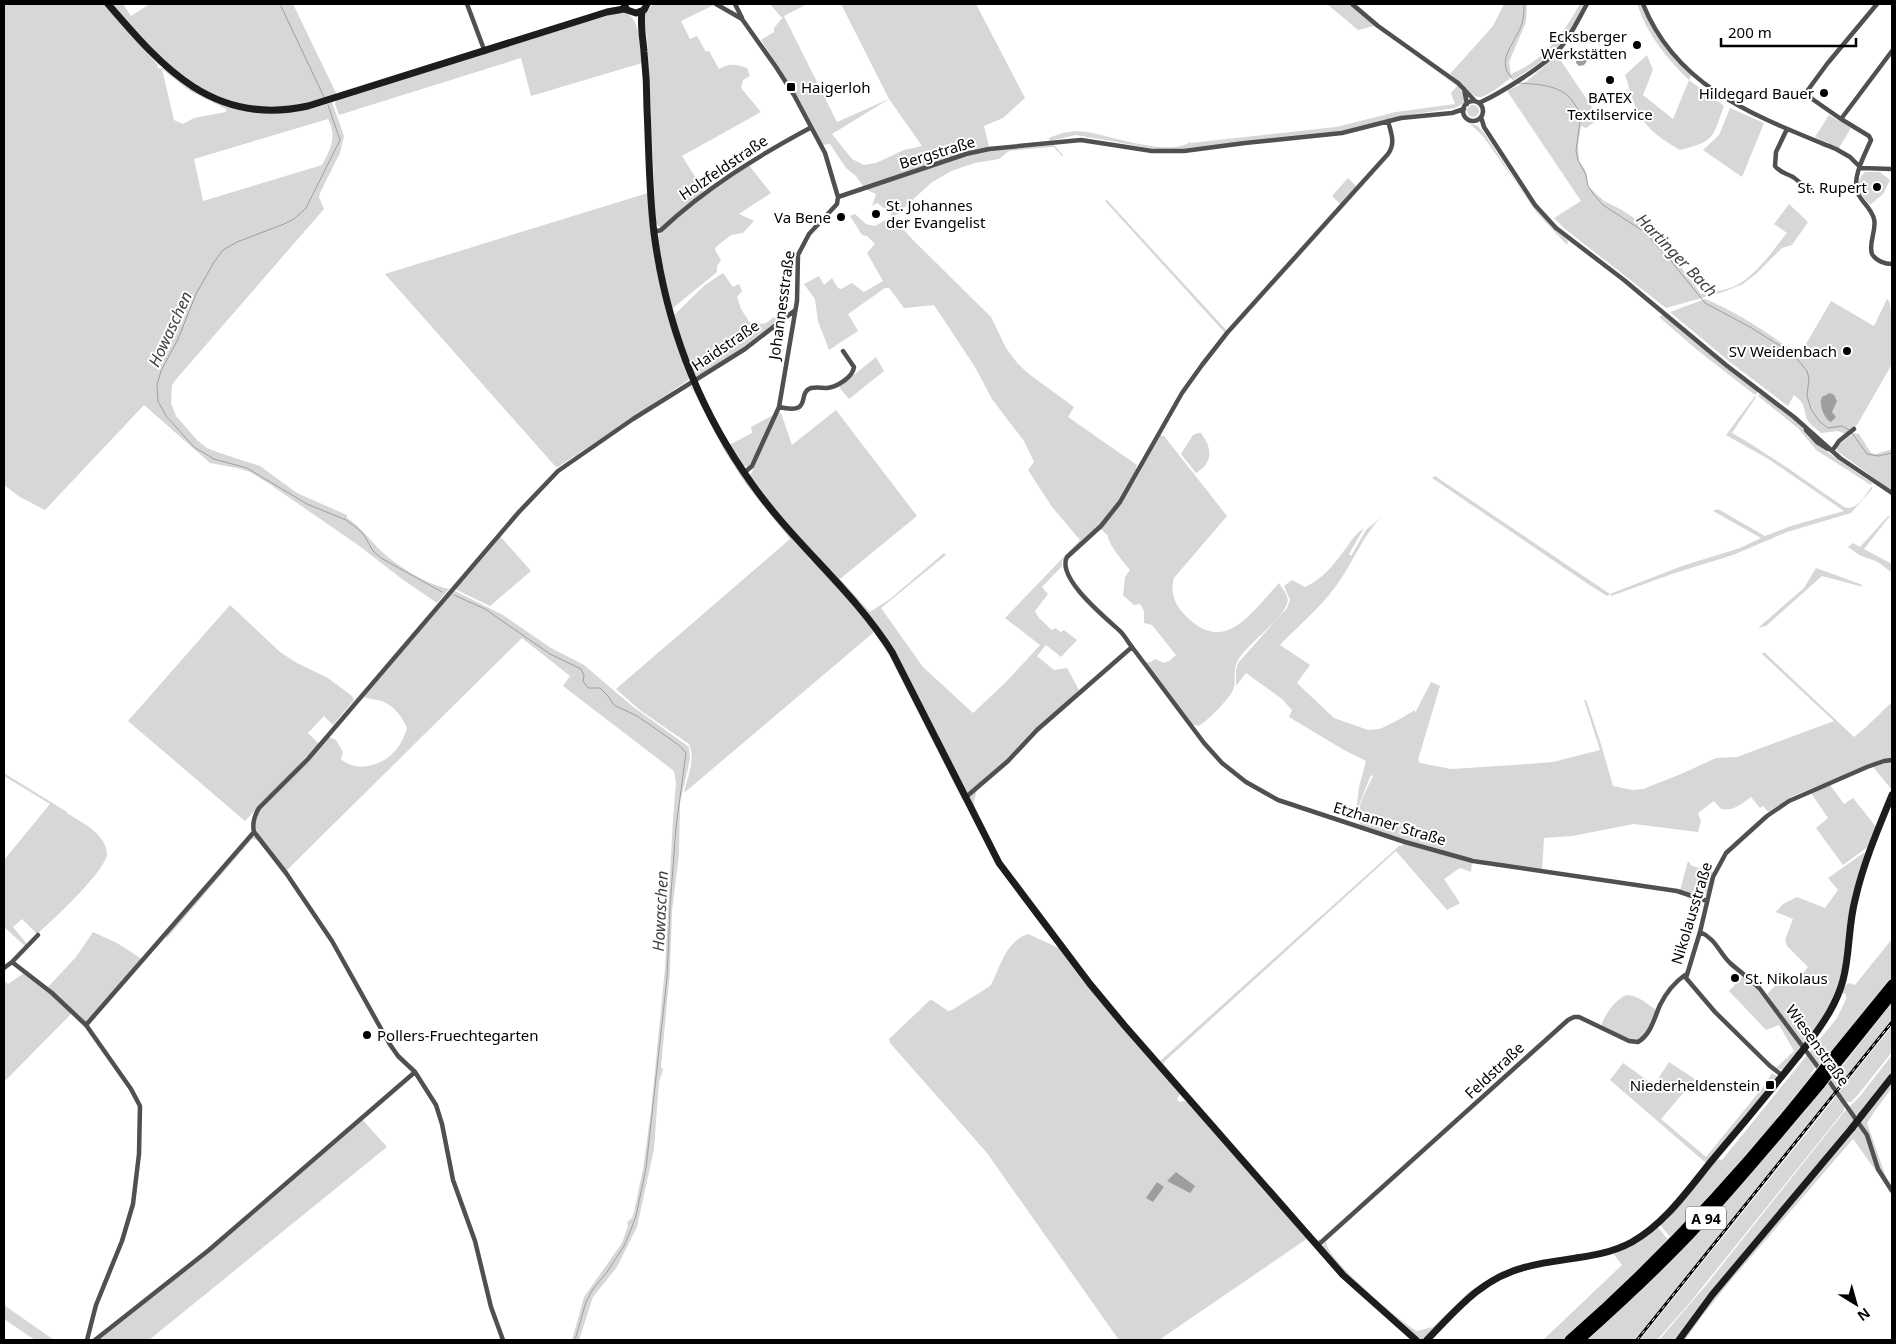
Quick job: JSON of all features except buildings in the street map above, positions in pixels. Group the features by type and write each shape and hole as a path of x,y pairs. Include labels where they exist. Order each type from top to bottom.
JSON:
{"highway":[{"name":"A 94","path":"1829,1068 1892,984"},
{"name":"A 94","path":"1569,1340 1626,1289 1686,1229 1892,995"},
{"name":"A 94","path":"1580,1340 1690,1236 1755,1163 1818,1081"}],"street":[{"path":"108,4 162,64 186,83 212,98 237,106 260,110 287,110 308,106 485,52 607,12 626,8 636,13 646,6"},
{"path":"467,4 485,52"},
{"path":"716,4 742,19"},
{"path":"735,4 742,19 794,95 825,153 838,197"},
{"path":"1352,4 1378,26 1458,83 1483,108"},
{"path":"1452,113 1495,95 1543,63 1561,47 1570,35 1587,4"},
{"path":"1643,4 1662,39 1680,62 1695,77 1730,102 1787,129 1836,149 1850,157 1861,168 1892,169"},
{"path":"1876,4 1806,92 1807,96 1840,120 1870,138 1856,186 1858,194 1875,221 1872,252 1878,260 1892,264"},
{"path":"646,6 641,24 646,67 654,232 669,311 693,381 718,430 744,474 782,523 850,597 879,632 896,660 993,853 1007,875 1090,984 1317,1246 1351,1282 1416,1340"},
{"path":"626,8 641,24"},
{"path":"1840,120 1892,51"},
{"path":"1464,89 1465,116"},
{"path":"1495,95 1483,108 1481,117 1484,127 1535,205 1556,228 1624,280 1726,365 1799,421 1818,442 1892,493"},
{"path":"1452,113 1475,120 1484,127"},
{"name":"Bergstraße","path":"838,197 966,154 990,149 1080,140 1140,150 1173,152 1245,142 1342,134 1401,118 1452,113"},
{"path":"1475,120 1481,117"},
{"name":"Etzhamer Straße","path":"1388,121 1393,140 1388,154 1227,333 1202,365 1182,393 1120,502 1101,526 1067,557 1064,562 1065,568 1082,595 1123,634 1171,700 1217,758 1246,782 1278,800 1405,842 1473,861 1677,891 1707,901"},
{"name":"Holzfeldstraße","path":"654,232 661,230 696,199 748,162 810,128"},
{"path":"1787,129 1776,152 1775,166 1782,173 1795,179 1810,190"},
{"name":"Johannesstraße","path":"744,474 752,466 779,407 798,292 797,262 801,247 815,226 837,204 838,197"},
{"name":"Haidstraße","path":"254,832 252,825 259,808 308,759 492,542 550,478 568,463 633,419 745,349 794,311"},
{"path":"779,407 791,410 799,407 802,404 805,392 809,389 832,387 852,374 854,367 842,351"},
{"path":"1832,451 1839,441 1854,430"},
{"path":"966,798 1008,761 1037,730 1132,647"},
{"name":"Nikolausstraße","path":"1783,1076 1770,1066 1706,1003 1685,975 1700,932 1713,877 1723,856 1776,809 1797,797 1867,767 1892,760"},
{"path":"1427,1340 1468,1297 1494,1279 1527,1266 1600,1255 1619,1249 1642,1236 1675,1205 1783,1076 1828,1016 1839,992 1846,965 1855,899 1871,849 1892,795"},
{"path":"86,1025 254,832 286,873 332,940 388,1044 415,1072 431,1096 439,1114 453,1180 468,1219 492,1308 503,1340"},
{"name":"Wiesenstraße","path":"1700,932 1710,938 1730,962 1755,983 1776,1008 1862,1126 1871,1144 1878,1169 1892,1191"},
{"path":"4,968 38,935"},
{"path":"12,962 52,993 86,1025 136,1096 140,1106 138,1172 133,1204 122,1241 96,1305 87,1340"},
{"name":"Feldstraße","path":"1317,1246 1568,1020 1579,1017 1628,1041 1638,1042 1652,1027 1665,997 1676,982 1685,975"},
{"path":"95,1340 209,1250 415,1072"},
{"path":"1679,1340 1712,1295 1852,1128 1892,1077"}],"shaded area":[{"path":"4,4 104,4 158,65 157,67 160,69 164,67 176,78 250,111 332,102 344,136 340,153 320,193 319,197 324,209 178,377 172,385 171,403 176,416 198,441 207,448 260,466 297,493 347,515 347,518 361,529 395,563 422,579 449,589 437,603 358,545 268,483 250,472 210,463 144,405 45,510 20,497 4,485","holes":["162,69 190,91 226,109 226,112 194,118 183,124 174,120","328,119 331,125 332,142 322,165 203,201 194,159"]},
{"path":"112,4 123,4 131,16 150,4 293,4 337,95 303,105 271,108 242,105 216,97 193,84 172,67"},
{"path":"654,4 714,5 681,21 690,39 697,36 706,52 709,51 719,69 733,65 747,68 750,76 743,80 741,88 761,112 682,156 704,191 662,227 659,227 656,223 647,37 644,19 646,11"},
{"path":"770,4 807,4 784,16 837,122 889,99 841,4 976,4 1025,98 1003,118 984,126 989,147 995,150 1054,145 1063,155 1054,147 1009,151 999,159 975,163 951,171 931,183 893,218 991,317 1006,348 1018,364 1074,407 1068,417 1137,465 1136,468 1138,470 1126,490 1099,526 1068,554 1062,561 1062,566 1042,587 1048,594 1035,611 1039,618 1052,630 1055,628 1061,632 1064,630 1077,640 1061,657 1046,645 1037,656 1054,670 1067,668 1079,690 977,789 974,802 976,814 962,799 890,657 874,632 684,793 692,755 689,744 641,711 616,689 790,539 745,483 724,450 693,390 689,386 693,387 714,427 778,515 750,476 778,413 781,413 792,445 836,410 917,516 840,579 870,612 890,599 944,553 946,555 881,608 923,667 973,713 1007,681 1040,645 1005,618 1080,540 1052,507 1028,470 1034,462 1024,441 992,399 975,367 934,305 904,308 889,288 885,288 848,314 858,331 829,350 818,321 815,299 804,284 819,276 824,285 832,278 838,288 841,289 852,283 864,292 883,281 867,253 875,244 867,236 862,235 850,216 855,214 866,224 875,226 891,217 891,213 877,203 872,206 876,194 865,189 856,176 846,168 830,144 822,145 792,90 761,40 774,32 774,28 783,17","holes":["889,99 922,146 904,150 876,163 864,165 852,159 832,134"]},
{"path":"1327,4 1350,4 1391,38 1374,26 1358,30"},
{"path":"1504,4 1527,4 1526,22 1509,62 1511,74 1543,54 1560,36 1580,4 1585,4 1567,36 1557,49 1515,79 1512,77 1491,93 1478,97 1450,74 1493,26"},
{"path":"1637,4 1642,4 1656,32 1691,76 1689,80 1658,45 1646,25"},
{"path":"619,12 626,13 632,17 635,23 640,40 642,63 531,96 521,58 339,115 335,104 336,100"},
{"path":"1406,49 1457,85 1464,95 1464,103 1455,108 1402,116 1342,131 1185,149 1156,149 1076,135 1050,141 1049,138 1067,132 1082,131 1140,144 1168,147 1180,146 1190,142 1336,127 1396,112 1455,104 1451,93 1457,86"},
{"path":"1582,52 1587,56 1588,60 1584,65 1579,66 1576,63 1576,58"},
{"path":"1557,55 1596,113 1596,121 1586,128 1581,126 1578,144 1579,161 1586,171 1588,186 1604,201 1622,210 1668,241 1683,270 1701,294 1732,287 1755,272 1787,233 1774,224 1789,204 1808,222 1792,245 1782,248 1743,284 1723,292 1666,308 1565,229 1554,218 1581,201 1507,91 1527,81"},
{"path":"1647,55 1653,70 1643,95 1673,119 1689,80 1724,106 1711,137 1700,144 1680,150 1650,129 1636,107 1625,75"},
{"path":"1475,105 1478,106 1478,116 1471,117 1468,116 1467,109 1468,106"},
{"path":"1730,108 1764,123 1742,177 1703,150 1719,135"},
{"path":"1829,115 1851,128 1839,148 1815,137"},
{"path":"1469,123 1478,126 1484,133 1532,204 1543,218 1568,241 1567,245 1538,214 1483,136"},
{"path":"748,164 771,193 739,214 754,221 743,233 731,235 716,247 715,250 721,260 717,266 717,272 673,308 670,306 662,268 658,239 659,233 693,202"},
{"path":"1865,172 1880,172 1890,180 1883,194 1870,205 1863,197 1858,185 1861,176"},
{"path":"1348,178 1356,186 1340,204 1332,196"},
{"path":"648,193 669,318 689,379 558,467 555,466 385,274"},
{"path":"1107,200 1228,332 1226,334 1105,201"},
{"path":"723,273 733,287 739,284 742,291 737,297 741,309 750,323 757,321 760,324 766,323 774,317 778,322 751,343 696,376 693,374 673,316 705,285"},
{"path":"1705,299 1754,324 1799,356 1831,301 1874,326 1887,299 1892,314 1892,364 1857,425 1845,434 1838,431 1821,433 1808,421 1803,405 1798,398 1794,395 1788,406 1730,362 1670,312"},
{"path":"1663,315 1757,391 1757,393 1755,395 1696,349 1659,317"},
{"path":"876,357 884,371 849,399 839,387"},
{"path":"1830,393 1834,395 1837,401 1832,412 1836,417 1831,422 1824,415 1821,404 1822,397"},
{"path":"1760,394 1793,418 1820,447 1872,483 1871,485 1816,450 1799,429 1758,396"},
{"path":"1755,396 1732,433 1775,459 1844,507 1849,508 1857,505 1872,486 1872,489 1851,513 1787,532 1733,555 1611,596 1610,594 1682,566 1740,548 1761,538 1713,511 1718,509 1765,536 1794,525 1844,511 1770,460 1726,435"},
{"path":"775,414 749,466 743,467 729,445 752,433 751,427"},
{"path":"1201,433 1205,439 1209,454 1206,464 1196,473 1181,454 1193,435"},
{"path":"1854,433 1859,434 1871,453 1876,454 1892,449 1892,491 1837,451 1837,446"},
{"path":"1160,435 1164,436 1227,516 1174,578 1173,592 1175,601 1184,614 1198,626 1212,632 1224,631 1236,626 1247,618 1279,583 1288,598 1284,611 1249,646 1236,663 1234,686 1231,694 1212,715 1198,726 1191,724 1144,662 1151,662 1155,659 1164,663 1176,655 1152,625 1144,623 1144,611 1140,604 1134,605 1123,595 1125,577 1130,570 1113,548 1108,536 1100,528 1135,481"},
{"path":"1435,476 1610,594 1607,596 1588,584 1432,478"},
{"path":"1890,516 1864,549 1892,564 1892,573 1878,562 1859,555 1848,547 1853,543 1860,547"},
{"path":"1381,517 1368,533 1330,594 1280,645 1310,665 1297,683 1334,718 1368,730 1380,729 1415,710 1415,713 1431,682 1440,686 1418,760 1420,763 1451,769 1514,765 1553,762 1600,750 1584,700 1586,700 1613,786 1632,790 1643,789 1716,758 1737,757 1834,721 1762,654 1764,652 1854,737 1892,702 1892,758 1871,764 1793,796 1768,812 1763,806 1760,808 1751,797 1737,807 1730,809 1721,809 1714,801 1698,813 1701,821 1698,832 1634,824 1572,836 1544,838 1542,871 1455,855 1362,827 1359,821 1360,808 1364,794 1373,776 1370,777 1356,813 1359,787 1366,761 1289,717 1292,710 1282,699 1246,673 1236,686 1236,670 1238,663 1287,608 1290,600 1284,586 1292,580 1305,587 1316,581 1331,567 1355,536 1364,528 1349,554 1351,556 1366,530"},
{"path":"500,536 531,571 490,606 455,589"},
{"path":"1816,568 1860,584 1863,587 1822,576 1766,626 1758,628 1804,588"},
{"path":"453,590 503,615 551,648 584,665 632,706 689,747 690,759 680,803 679,854 672,911 670,971 661,1067 663,1070 659,1082 654,1149 637,1227 617,1267 593,1297 579,1340 572,1340 584,1297 622,1243 628,1226 627,1222 632,1218 634,1212 643,1169 651,1111 665,968 676,783 674,771 563,686 570,676 522,638 286,871 256,832 255,821 260,809 329,737 336,740 343,752 341,759 353,766 359,767 379,763 396,749 403,739 407,728 402,719 388,704 362,696"},
{"path":"230,605 280,652 297,663 328,678 352,696 354,700 333,725 324,716 308,733 319,744 245,821 128,721"},
{"path":"1885,762 1892,762 1892,790 1873,767"},
{"path":"4,773 92,829 106,846 107,853 105,861 89,882 37,934 22,919 13,927 27,944 25,946 4,927 4,860 50,804 4,776"},
{"path":"1830,785 1844,804 1853,798 1877,828 1869,846 1843,865 1816,828 1828,818 1811,793"},
{"path":"251,837 255,837 259,841 252,839 167,938 166,936"},
{"path":"1404,844 1472,862 1471,872 1460,868 1444,879 1460,903 1447,910 1396,851 1164,1062 1164,1065 1301,1222 1317,1240 1322,1240 1318,1242 1160,1061 1400,845"},
{"path":"1865,852 1867,853 1841,981 1823,1020 1783,1070 1776,1068 1794,1051 1779,1025 1766,1030 1729,991 1744,975 1790,1026 1767,994 1777,984 1793,986 1808,967 1787,946 1785,940 1793,919 1776,912 1783,904 1797,897 1825,908 1838,890 1828,878"},
{"path":"1688,861 1692,866 1713,872 1708,892 1704,898 1680,890"},
{"path":"93,932 117,943 142,959 86,1023 48,987 76,957"},
{"path":"1028,934 1059,948 1180,1094 1177,1099 1179,1102 1185,1101 1189,1103 1308,1238 1159,1340 1119,1340 987,1153 890,1043 889,1039 930,1000 948,1011 991,985 1009,948 1020,937"},
{"path":"1892,939 1892,977 1825,1059 1811,1073 1812,1076 1751,1151 1672,1238 1670,1237 1661,1224 1718,1158 1722,1160 1837,1018 1846,999 1844,993 1841,994 1843,987 1849,983 1855,985"},
{"path":"24,973 51,993 72,1013 4,1082 4,980 8,984"},
{"path":"1626,995 1639,998 1657,1010 1646,1033 1634,1041 1601,1026 1611,1008"},
{"path":"1892,1003 1892,1020 1837,1089 1831,1081"},
{"path":"1892,1026 1892,1052 1857,1096 1851,1102 1847,1102 1839,1092"},
{"path":"1892,1055 1892,1088 1867,1123 1888,1183 1886,1185 1853,1139 1732,1279 1685,1340 1659,1340 1707,1284 1844,1112 1860,1096"},
{"path":"1669,1062 1695,1079 1661,1119 1706,1157 1763,1087 1772,1073 1778,1077 1707,1164 1610,1080 1623,1063 1654,1085"},
{"path":"1828,1084 1835,1093 1635,1340 1587,1340 1672,1260 1707,1224"},
{"path":"1837,1095 1845,1105 1843,1112 1688,1305 1657,1340 1640,1340"},
{"path":"362,1119 387,1147 149,1340 97,1340 257,1211"},
{"path":"1176,1172 1195,1186 1190,1193 1167,1181"},
{"path":"1157,1182 1164,1187 1153,1202 1146,1198"},
{"path":"1658,1227 1669,1241 1563,1340 1543,1340 1622,1265 1613,1253"},
{"path":"1326,1241 1328,1249 1364,1289 1417,1331 1433,1327 1470,1291 1502,1271 1504,1272 1423,1340 1418,1339 1349,1278 1322,1247"},
{"path":"4,1305 54,1340 35,1340 4,1319"}],"waterway":[{"name":"Howaschen","path":"280,4 324,97"},
{"name":"Hartinger Bach","path":"1514,80 1508,73 1505,60 1522,24 1524,4"},
{"name":"Hartinger Bach","path":"1517,83 1549,87 1562,91 1569,97 1581,114 1576,151 1578,160 1586,175 1588,186 1594,195 1603,205 1643,231 1667,256 1705,303 1750,327 1793,354 1807,371 1809,378 1807,396 1811,409 1819,421 1828,428 1842,426 1849,430"},
{"name":"Howaschen","path":"328,105 340,140 306,208 294,219 237,242 223,250 196,294 178,339 161,371 157,385 158,401 166,416 194,447 214,459 247,468 307,504 346,520 364,535 373,551 381,558 442,592"},
{"name":"Hartinger Bach","path":"1852,433 1867,454 1878,456 1892,453"},
{"name":"Howaschen","path":"454,595 485,609 550,654 581,669 584,675 583,681 588,688 600,688 614,705 637,716 680,746 686,753 676,827 667,978 646,1168 636,1216 630,1232 624,1246 593,1289 586,1302 575,1340"}],"railway":[{"path":"1637,1340 1892,1022"}],"place":[{"name":"Ecksberger Werkstätten","path":"1637,45"},
{"name":"BATEX Textilservice","path":"1610,80"},
{"name":"Haigerloh","path":"791,87"},
{"name":"Hildegard Bauer","path":"1824,93"},
{"name":"St. Rupert","path":"1877,187"},
{"name":"St. Johannes der Evangelist","path":"876,214"},
{"name":"Va Bene","path":"841,217"},
{"name":"SV Weidenbach","path":"1847,351"},
{"name":"St. Nikolaus","path":"1735,978"},
{"name":"Pollers-Fruechtegarten","path":"367,1035"},
{"name":"Niederheldenstein","path":"1770,1085"}]}
